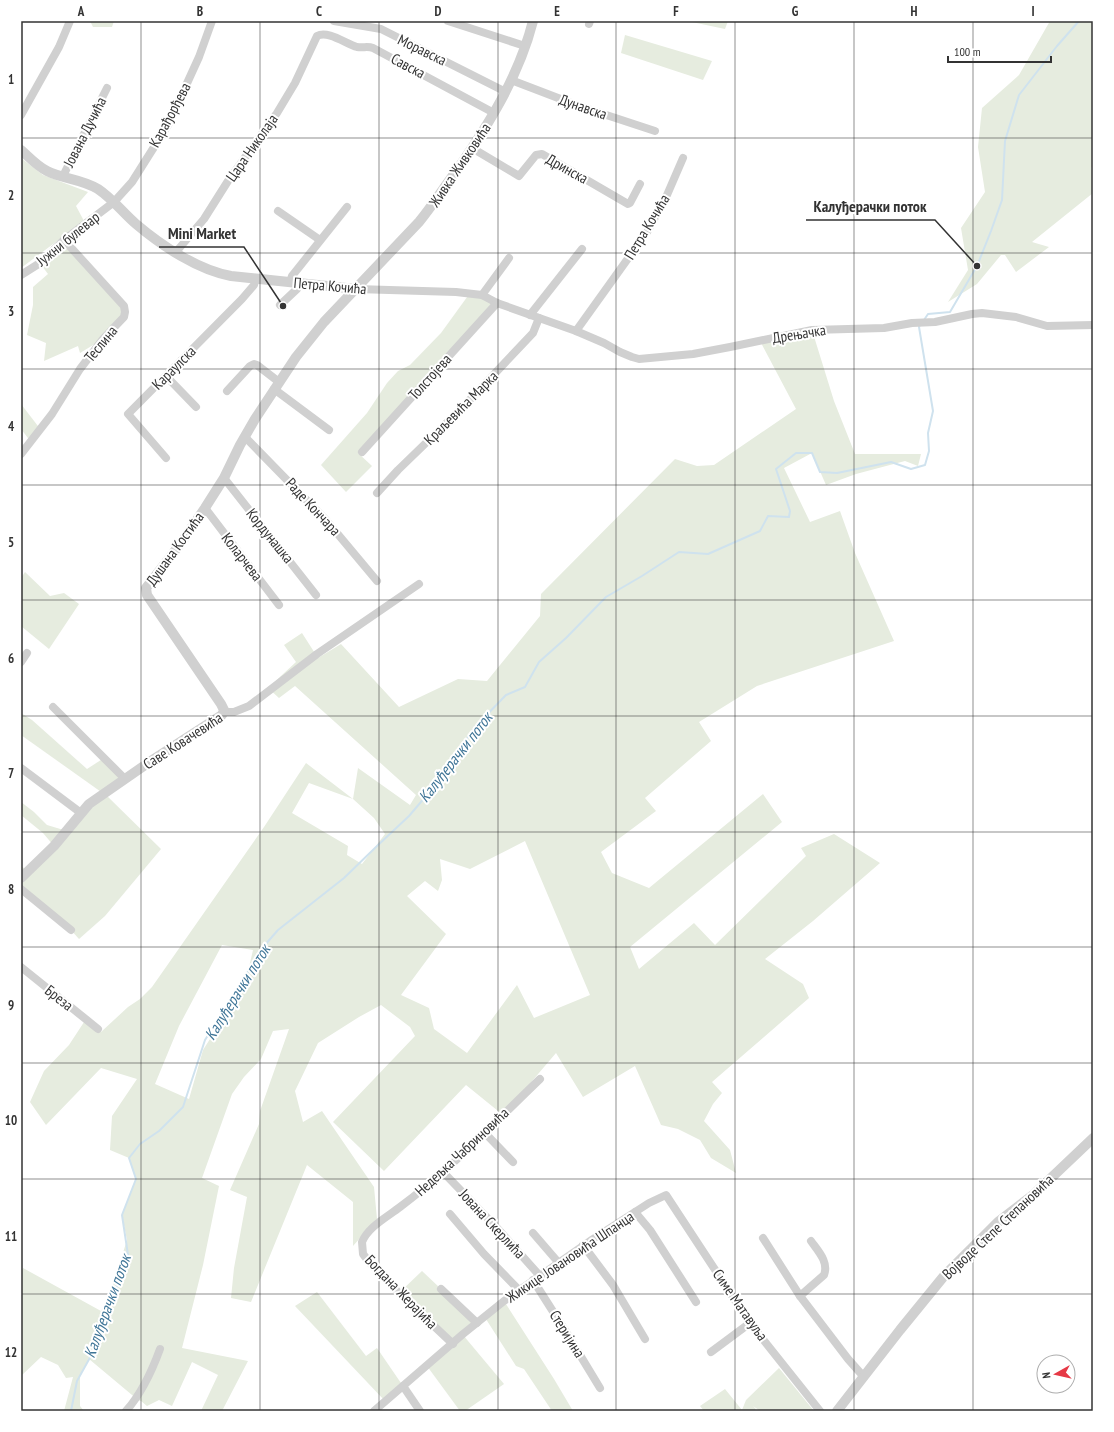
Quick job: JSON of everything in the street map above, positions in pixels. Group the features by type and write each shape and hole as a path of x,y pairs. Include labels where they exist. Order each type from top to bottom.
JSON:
{"street":[{"path":"21,115 59,47 70,21"},
{"name":"Карађорђева","path":"114,202 132,182 168,124 187,85 212,21"},
{"name":"Моравска","path":"334,21 381,30 506,92"},
{"path":"448,21 525,46"},
{"name":"Живка Живковића","path":"356,289 428,211 472,148 506,92 525,46 533,21"},
{"name":"Савска","path":"317,36 326,34 356,46 369,46 494,113"},
{"name":"Цара Николаја","path":"176,252 204,219 228,181 277,113 295,83 317,36"},
{"name":"Дунавска","path":"511,80 579,106 655,131"},
{"name":"Јована Дучића","path":"63,176 108,88"},
{"name":"Дринска","path":"472,148 519,176 536,155 542,154 628,204 630,203 640,184"},
{"name":"Петра Кочића","path":"21,150 40,168 51,173 80,180 91,185 114,202 135,224 154,239 196,264 214,272 231,276 356,289 456,292 482,295 497,303 576,331 632,357 645,359 680,356"},
{"name":"Петра Кочића","path":"576,331 647,232 667,195 683,158"},
{"name":"Јужни булевар","path":"21,275 40,263 64,240 114,202"},
{"path":"280,305 297,289 292,276 347,207"},
{"path":"278,211 320,240"},
{"name":"Теслина","path":"21,454 52,414 80,369 103,339 124,317 124,306 64,240"},
{"path":"530,315 582,249"},
{"path":"482,295 509,258"},
{"name":"Караулска","path":"166,458 128,414 242,299 254,285 256,278"},
{"name":"Душана Костића","path":"224,712 221,704 146,595 146,588 181,543 205,508 224,478 245,437 276,386 324,322 356,289"},
{"name":"Толстојева","path":"362,452 497,303"},
{"name":"Дрењачка","path":"680,356 812,330 884,328 923,322 935,322 959,316 982,313 1016,317 1047,326 1093,325"},
{"name":"Краљевића Марка","path":"377,493 398,470 463,408 533,333 539,318"},
{"path":"227,391 250,366 254,364 257,365 276,386 329,430"},
{"path":"166,376 196,407"},
{"name":"Раде Кончара","path":"245,437 326,520 377,581"},
{"name":"Кордунашка","path":"224,478 316,595"},
{"name":"Коларчева","path":"205,508 279,605"},
{"name":"Саве Ковачевића","path":"21,878 54,846 89,804 221,716 224,712 234,712 249,706 317,654 419,584"},
{"path":"21,662 27,653"},
{"path":"53,707 125,779"},
{"path":"21,768 81,813"},
{"path":"21,889 71,930"},
{"name":"Бреза","path":"21,967 98,1029"},
{"name":"Недељка Чабриновића","path":"382,1221 443,1172 540,1079"},
{"path":"485,1133 513,1162"},
{"name":"Војводе Степе Степановића","path":"837,1411 944,1276 994,1227 1033,1195 1093,1138"},
{"name":"Јована Скерлића","path":"443,1172 498,1228 537,1278"},
{"name":"Жикице Јовановића Шпанца","path":"374,1411 477,1323 519,1290 583,1245 649,1203 666,1196"},
{"name":"Симе Матавуља","path":"666,1196 750,1323 820,1411"},
{"path":"635,1212 650,1230 696,1302"},
{"path":"450,1214 484,1254 519,1290"},
{"name":"Богдана Жерајића","path":"382,1221 369,1231 363,1239 361,1248 363,1254 399,1293 452,1344"},
{"path":"533,1233 558,1262"},
{"path":"763,1238 800,1296 848,1360 864,1377"},
{"path":"800,1296 824,1275 826,1271 825,1262 811,1241"},
{"path":"583,1245 613,1285 645,1338"},
{"name":"Стеријина","path":"537,1278 566,1332 600,1388"},
{"path":"441,1289 477,1323"},
{"path":"711,1352 750,1323"},
{"path":"126,1411 144,1386 160,1349"},
{"path":"403,1386 420,1411"}],"shaded area":[{"path":"90,21 114,21 112,27 93,27"},
{"path":"687,21 728,21 725,29"},
{"path":"1050,21 1093,21 1093,163 1091,170 1093,169 1093,193 1032,242 1049,247 1016,272 1005,255 1001,255 977,284 948,302 968,270 961,228 985,192 978,147 982,108 1019,75"},
{"path":"625,35 712,61 703,80 621,53"},
{"path":"21,158 43,175 88,192 76,206 84,221 21,268"},
{"path":"64,246 124,306 125,312 103,339 80,353 78,346 44,361 46,343 27,335 33,305 33,287 48,274 42,266"},
{"path":"470,293 497,303 358,453 372,466 346,492 321,465 367,413 387,383 398,371 410,365 441,333"},
{"path":"812,330 834,401 855,454 921,454 918,466 905,461 856,474 826,485 812,453 784,468 810,522 840,511 855,553 894,641 757,686 699,722 711,741 645,798 656,811 601,852 612,873 649,888 763,794 782,822 630,947 639,969 694,923 715,945 806,856 801,848 834,834 880,863 813,921 765,959 803,984 809,998 712,1082 722,1093 713,1104 704,1121 730,1150 736,1173 711,1158 700,1140 678,1129 661,1125 635,1066 583,1097 556,1053 503,1115 466,1085 384,1171 333,1122 415,1036 410,1027 381,1005 318,1043 295,1091 303,1122 322,1111 374,1187 377,1219 353,1246 353,1202 307,1165 251,1302 231,1298 234,1268 247,1197 230,1190 259,1124 260,1111 289,1029 273,1031 261,1059 244,1077 232,1094 202,1178 219,1186 203,1265 182,1348 248,1361 222,1411 201,1411 218,1375 192,1362 172,1406 159,1400 147,1406 89,1359 80,1376 80,1406 84,1411 64,1411 73,1377 66,1378 58,1365 41,1357 21,1376 21,1273 23,1268 101,1311 109,1297 127,1240 122,1215 136,1179 129,1158 110,1150 112,1116 137,1079 101,1068 46,1125 30,1102 44,1071 69,1045 86,1019 101,1032 152,987 264,827 306,763 353,799 358,768 410,805 416,795 295,686 279,698 268,688 296,662 284,645 302,633 318,658 341,644 399,707 458,679 487,681 540,616 541,594 675,459 697,466 714,465 796,409 760,341","holes":["309,783 353,799 374,818 385,834 362,864 347,855 348,846 292,813","525,841 590,995 534,1018 517,985 467,1053 434,1029 429,1008 401,995 446,934 407,896 425,881 438,891 442,880 440,859 470,869","222,945 253,950 246,980 203,1050 189,1099 155,1084 179,1026"]},
{"path":"21,404 41,430 31,442 21,429"},
{"path":"25,572 50,596 64,593 79,604 49,649 21,626 21,578"},
{"path":"21,713 32,720 87,769 104,758 125,779 105,794 161,849 105,916 79,939 71,930 21,889 21,866 28,871 54,846 43,833 21,815 21,802 47,825 67,831 104,794 21,735"},
{"path":"422,1271 477,1323 463,1335 504,1384 465,1411 460,1411 427,1366 452,1344 399,1293"},
{"path":"317,1292 366,1356 377,1348 403,1386 385,1401 295,1306"},
{"path":"504,1301 573,1411 552,1411 524,1369 516,1366 484,1316"},
{"path":"779,1368 814,1411 760,1411 753,1406 756,1409 754,1411 704,1411 700,1406 725,1389 742,1410 746,1400"}],"waterway":[{"name":"Калуђерачки поток","path":"924,320 928,314 950,312 977,266 1002,200 1005,141 1019,95 1057,46 1079,21"},
{"name":"Калуђерачки поток","path":"71,1411 77,1381 92,1354 95,1336 104,1323 128,1255 122,1215 136,1179 129,1158 140,1144 159,1131 183,1107 205,1040 264,946 278,930 344,878 409,816 432,789 475,727 506,695 525,687 539,662 566,638 606,597 679,552 708,554 760,531 768,516 789,517 790,511 776,469 796,453 812,453 820,472 837,473 891,462 911,469 925,465 929,451 928,433 933,411 919,327 920,325"}],"place":[{"name":"Калуђерачки поток","path":"977,266"},
{"name":"Mini Market","path":"283,306"}]}
